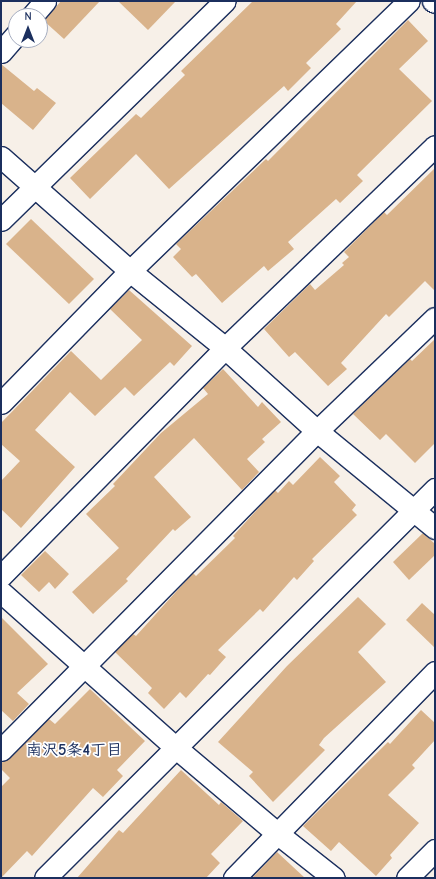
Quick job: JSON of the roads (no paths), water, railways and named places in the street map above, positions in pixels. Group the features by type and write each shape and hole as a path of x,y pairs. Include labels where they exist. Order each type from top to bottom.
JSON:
{"street":[{"path":"1,220 225,1"},
{"path":"1,403 130,271 409,1"},
{"path":"1,52 8,44"},
{"path":"1,576 225,348 435,146"},
{"path":"1,157 130,271 225,348 317,431 414,509 435,528"},
{"path":"1,750 317,431 435,318"},
{"path":"45,878 435,489"},
{"path":"1,592 175,747 278,834 334,878"},
{"path":"234,878 435,672"},
{"path":"407,878 435,850"}],"district":[{"name":"南沢5条4丁目","path":"74,750"}]}
